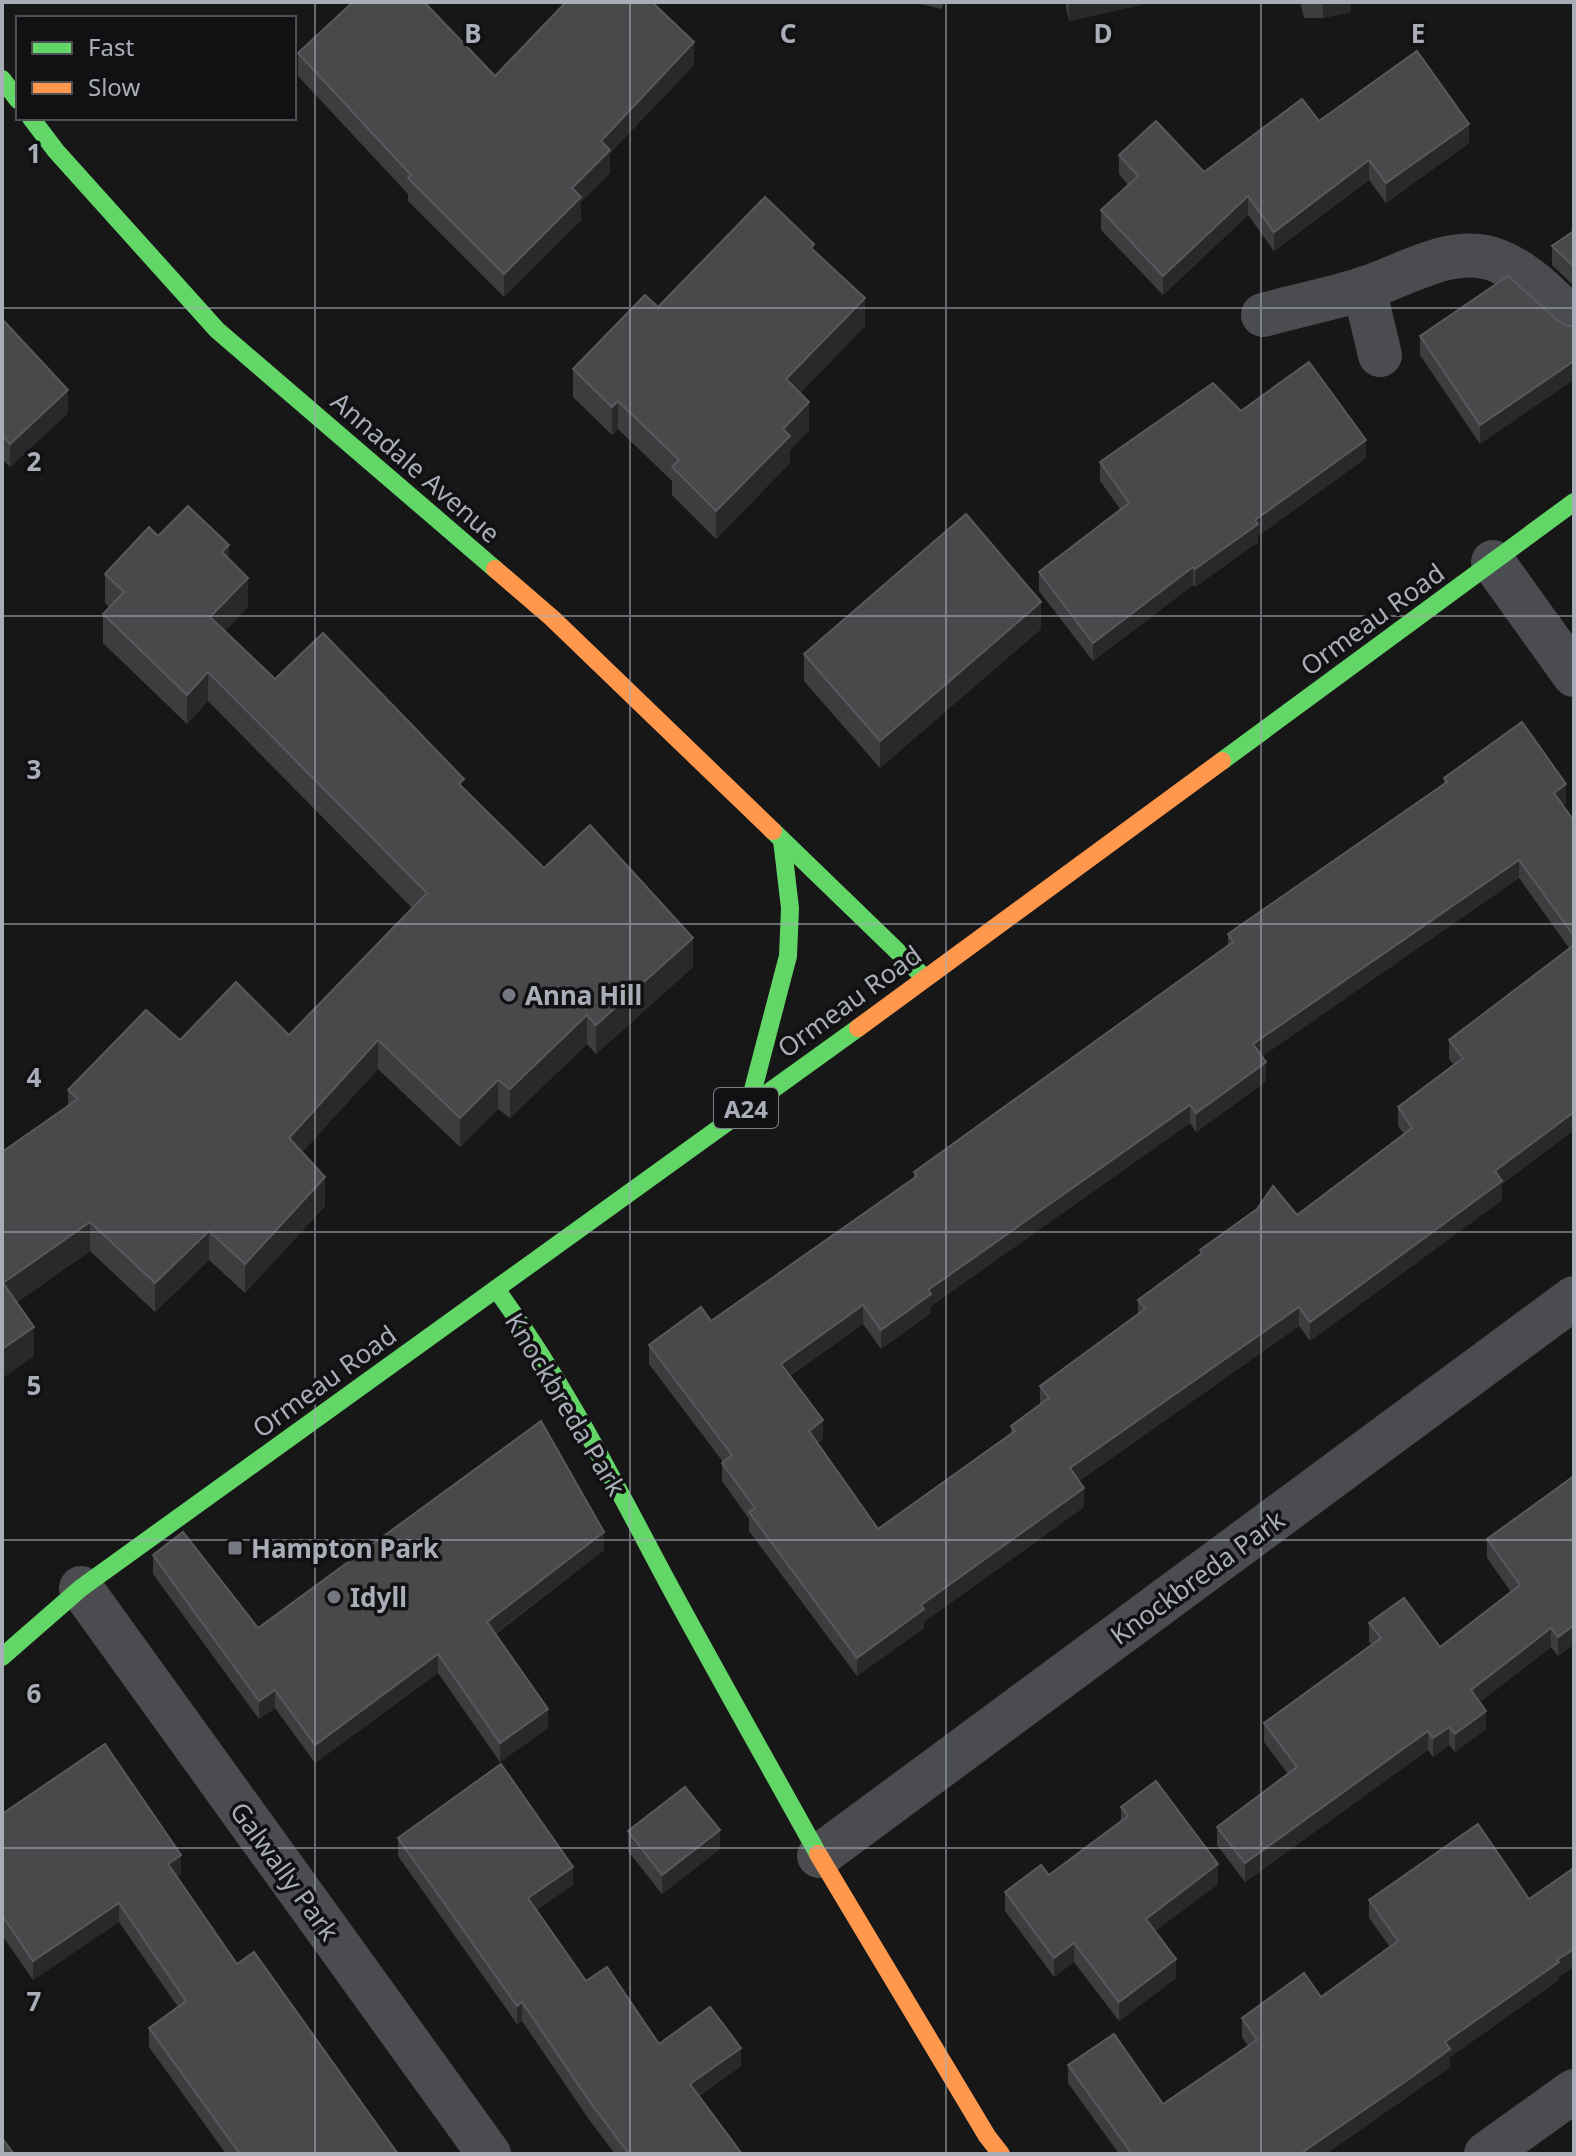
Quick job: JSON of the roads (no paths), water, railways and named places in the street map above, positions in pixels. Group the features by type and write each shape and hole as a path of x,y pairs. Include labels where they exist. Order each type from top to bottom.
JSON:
{"street":[{"path":"2,79 16,97"},
{"name":"Annadale Avenue","path":"33,120 56,151 217,330 552,618 925,978"},
{"path":"1263,315 1364,288 1433,263 1470,255 1496,260 1529,278 1574,321"},
{"path":"1364,288 1380,355"},
{"name":"Ormeau Road","path":"2,1657 81,1588 925,978 1574,502"},
{"path":"1493,562 1574,675"},
{"path":"749,1105 788,956 790,908 782,840"},
{"name":"Knockbreda Park","path":"496,1289 537,1345 597,1447 670,1587 819,1856 987,2136 1001,2154"},
{"name":"Knockbreda Park","path":"819,1856 1574,1298"},
{"name":"Galwally Park","path":"81,1588 489,2154"},
{"path":"1486,2154 1574,2091"}],"place":[{"name":"Anna Hill","path":"509,995"},
{"name":"Hampton Park","path":"235,1548"},
{"name":"Idyll","path":"334,1597"}]}
